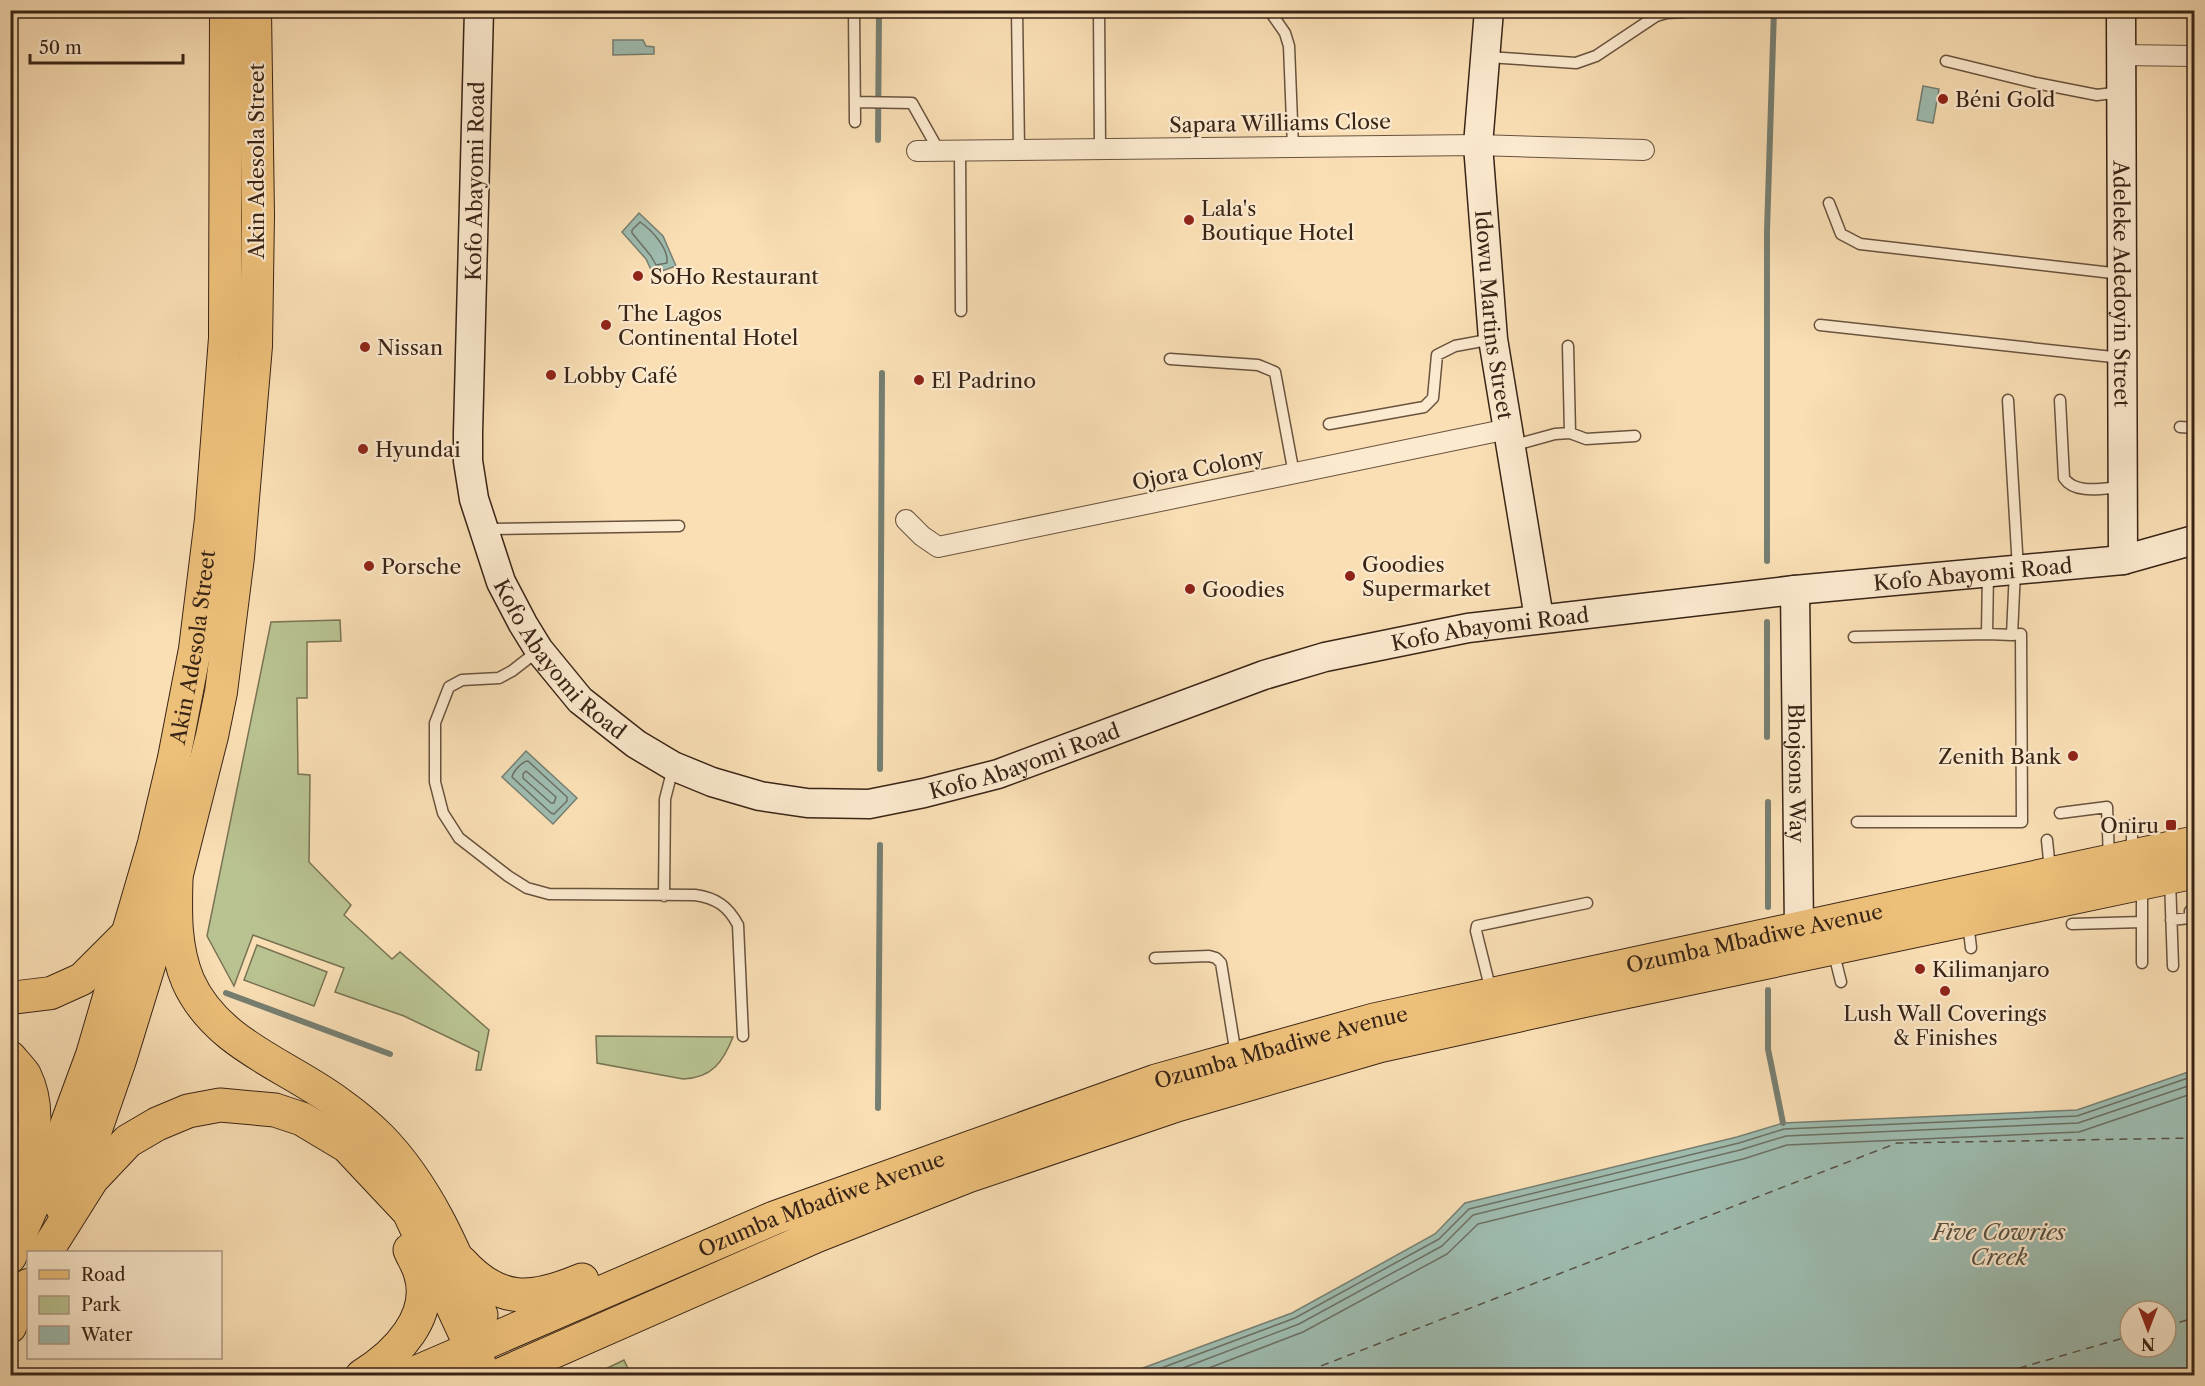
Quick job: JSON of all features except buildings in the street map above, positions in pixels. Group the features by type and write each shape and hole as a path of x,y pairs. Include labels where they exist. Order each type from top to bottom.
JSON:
{"highway":[{"name":"Ozumba Mbadiwe Avenue","path":"490,1362 774,1218 1156,1081 1374,1020 1491,995 1812,944 1969,934 2042,909 2194,843"},
{"name":"Ozumba Mbadiwe Avenue","path":"408,1376 490,1362 968,1176 1177,1105 1379,1046 1566,1009 1812,944 2050,874 2147,862"},
{"path":"176,878 177,938 188,981 200,1001 230,1035 255,1053 338,1103 379,1137 408,1170 458,1259 490,1362"},
{"path":"46,1251 92,1179 128,1141 177,1115 220,1105 276,1110 302,1119 347,1146 409,1212 490,1362"},
{"path":"362,1376 378,1366 402,1344 422,1305 421,1273 400,1231 387,1190"},
{"path":"458,1259 476,1278 498,1292 519,1295 538,1294 577,1282 658,1250 774,1218"}],"main road":[{"name":"Akin Adesola Street","path":"10,1257 54,1158 92,1055 154,843 174,758 195,649 206,571 225,338 226,10"},
{"name":"Akin Adesola Street","path":"45,1251 93,1138 120,1060 176,878 216,714 238,557 255,346 258,216 255,10"},
{"path":"10,998 51,993 82,979 128,933"},
{"path":"10,1057 24,1074 32,1093 36,1113 33,1140 10,1234"},
{"path":"10,1327 27,1287"}],"street":[{"name":"Kofo Abayomi Road","path":"479,10 468,461 474,499 483,529 501,582 523,624 539,650 580,700 636,744 673,766 712,782 760,796 807,803 869,804 924,794 998,774 1264,675 1325,657 1468,628 1794,590 2123,560 2194,540"},
{"name":"Idowu Martins Street","path":"1489,10 1478,145 1493,339 1539,618"},
{"name":"Adeleke Adedoyin Street","path":"2121,10 2123,560"},
{"path":"2121,55 2194,56"},
{"name":"Sapara Williams Close","path":"917,151 1478,145 1644,150"},
{"name":"Ojora Colony","path":"906,520 922,536 938,547 1294,474 1510,438"},
{"name":"Bhojsons Way","path":"1794,590 1812,944"}],"lane":[{"path":"854,10 855,122"},
{"path":"1017,10 1018,150"},
{"path":"1099,10 1100,149"},
{"path":"1269,10 1285,33 1288,46 1293,147"},
{"path":"1484,57 1576,63 1596,56 1656,16 1685,12"},
{"path":"1946,61 2097,95 2121,92"},
{"path":"855,102 912,103 939,150"},
{"path":"960,150 961,311"},
{"path":"1829,203 1841,234 1860,244 2122,274"},
{"path":"1820,325 2122,358"},
{"path":"1329,424 1424,407 1433,398 1437,355 1455,346 1493,339"},
{"path":"1568,346 1570,433"},
{"path":"1170,359 1258,365 1275,372 1294,474"},
{"path":"2008,400 2007,570 2012,635"},
{"path":"2060,400 2064,478 2069,485 2077,489 2123,487"},
{"path":"2180,427 2194,428"},
{"path":"1510,438 1570,433 1586,439 1635,436"},
{"path":"483,529 679,526"},
{"path":"1987,634 2007,570"},
{"path":"1854,637 2021,634 2022,822 1857,822"},
{"path":"539,650 499,678 462,680 449,687 435,723 435,782 443,813 459,838 527,888 549,894 709,897 721,903 732,913 741,939 742,1036"},
{"path":"664,896 665,799 673,766"},
{"path":"2060,813 2108,807 2147,862 2171,920 2173,966"},
{"path":"2047,840 2050,874"},
{"path":"2142,963 2142,922 2147,862"},
{"path":"1491,995 1476,931 1478,926 1587,903"},
{"path":"2171,920 2190,918 2190,911 2194,911"},
{"path":"2072,924 2142,922"},
{"path":"1812,944 1840,982"},
{"path":"1155,958 1209,956 1221,963 1236,1058"}],"green space":[{"path":"340,620 341,641 307,642 307,698 297,698 298,774 310,775 309,862 351,905 344,915 392,959 400,952 489,1030 481,1070 476,1070 479,1052 404,1016 335,992 344,968 253,935 234,986 207,936 271,622"},
{"path":"257,945 327,972 314,1006 244,980"},
{"path":"596,1036 733,1037 725,1054 715,1067 702,1076 683,1079 597,1063"},
{"path":"11,1099 17,1117 18,1143 11,1170"},
{"path":"624,1360 631,1375 593,1375"}],"water":[{"path":"613,40 643,40 646,46 654,47 654,54 613,55"},
{"path":"1923,86 1939,89 1933,123 1917,120"},
{"path":"639,213 663,236 676,266 653,274 646,259 622,232"},
{"path":"526,751 577,798 553,824 502,777"},
{"name":"Five Cowries Creek","path":"2194,1070 2194,1375 1124,1375 1292,1313 1435,1234 1465,1203 1737,1137 1783,1123 2077,1110"}],"waterway":[{"path":"878,140 879,10"},
{"path":"1767,561 1767,231 1774,10"},
{"path":"880,769 882,373"},
{"path":"1767,622 1767,737"},
{"path":"1768,802 1768,907"},
{"path":"878,1108 880,845"},
{"path":"1768,990 1768,1049 1783,1123"},
{"path":"226,993 390,1054"}],"ferry route":[{"path":"1295,1376 1897,1143 2194,1138"},
{"path":"2178,1323 2194,1318"},
{"path":"1992,1376 2118,1339"}],"place":[{"name":"Béni Gold","path":"1943,99"},
{"name":"Lala's Boutique Hotel","path":"1189,220"},
{"name":"SoHo Restaurant","path":"638,276"},
{"name":"The Lagos Continental Hotel","path":"606,325"},
{"name":"Nissan","path":"365,347"},
{"name":"Lobby Café","path":"551,375"},
{"name":"El Padrino","path":"919,380"},
{"name":"Hyundai","path":"363,449"},
{"name":"Porsche","path":"369,566"},
{"name":"Goodies Supermarket","path":"1350,576"},
{"name":"Goodies","path":"1190,589"},
{"name":"Zenith Bank","path":"2073,756"},
{"name":"Oniru","path":"2171,825"},
{"name":"Kilimanjaro","path":"1920,969"},
{"name":"Lush Wall Coverings & Finishes","path":"1945,991"}]}
